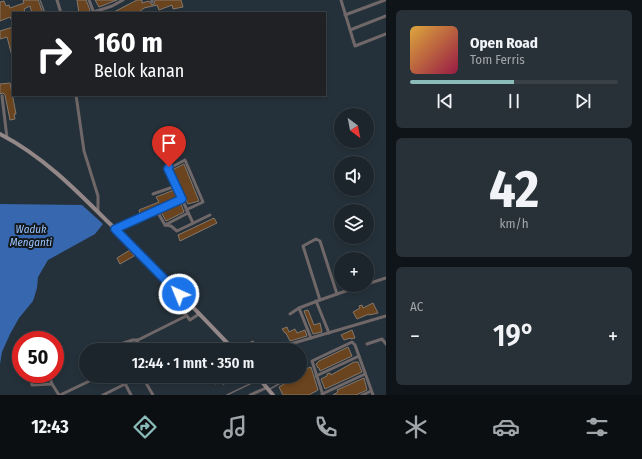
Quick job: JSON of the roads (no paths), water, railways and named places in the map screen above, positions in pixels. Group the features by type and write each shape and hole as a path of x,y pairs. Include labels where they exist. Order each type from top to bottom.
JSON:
{"main road":[{"path":"0,134 44,163 98,212 227,343"},
{"path":"262,383 273,395"}],"street":[{"path":"57,0 61,12"},
{"path":"89,0 93,12"},
{"path":"96,12 123,0"},
{"path":"340,0 355,46 386,34"},
{"path":"345,15 385,0"},
{"path":"350,30 386,16"},
{"path":"2,96 7,138"},
{"path":"76,96 84,151 98,196 98,212"},
{"path":"165,225 187,211 203,202 185,160 169,168 187,211 193,222"},
{"path":"153,194 176,186"},
{"path":"115,229 182,199"},
{"path":"157,211 165,225"},
{"path":"165,225 171,226 177,231 210,215"},
{"path":"329,333 318,301 303,246 316,239 320,241 337,294"},
{"path":"374,282 386,278"},
{"path":"290,314 300,308 343,292"},
{"path":"187,301 180,307 186,316 190,320 199,314"},
{"path":"300,308 311,338"},
{"path":"123,343 138,340 186,316"},
{"path":"294,343 386,316"},
{"path":"367,344 382,339 386,344"},
{"path":"365,374 322,394 312,360 352,342 356,345 373,395"},
{"path":"316,376 359,356"},
{"path":"32,383 32,385 52,384 59,395 85,383"},
{"path":"146,383 153,395"},
{"path":"103,395 126,384 131,395"},
{"path":"250,395 267,389"},
{"path":"362,395 371,391"}],"lane":[{"path":"40,0 44,12"},
{"path":"228,395 247,383"},
{"path":"267,389 279,383"}],"water":[{"name":"Waduk Menganti","path":"0,204 82,205 103,224 95,234 48,260 38,277 37,288 33,301 19,318 10,334 2,352 0,364"}]}
